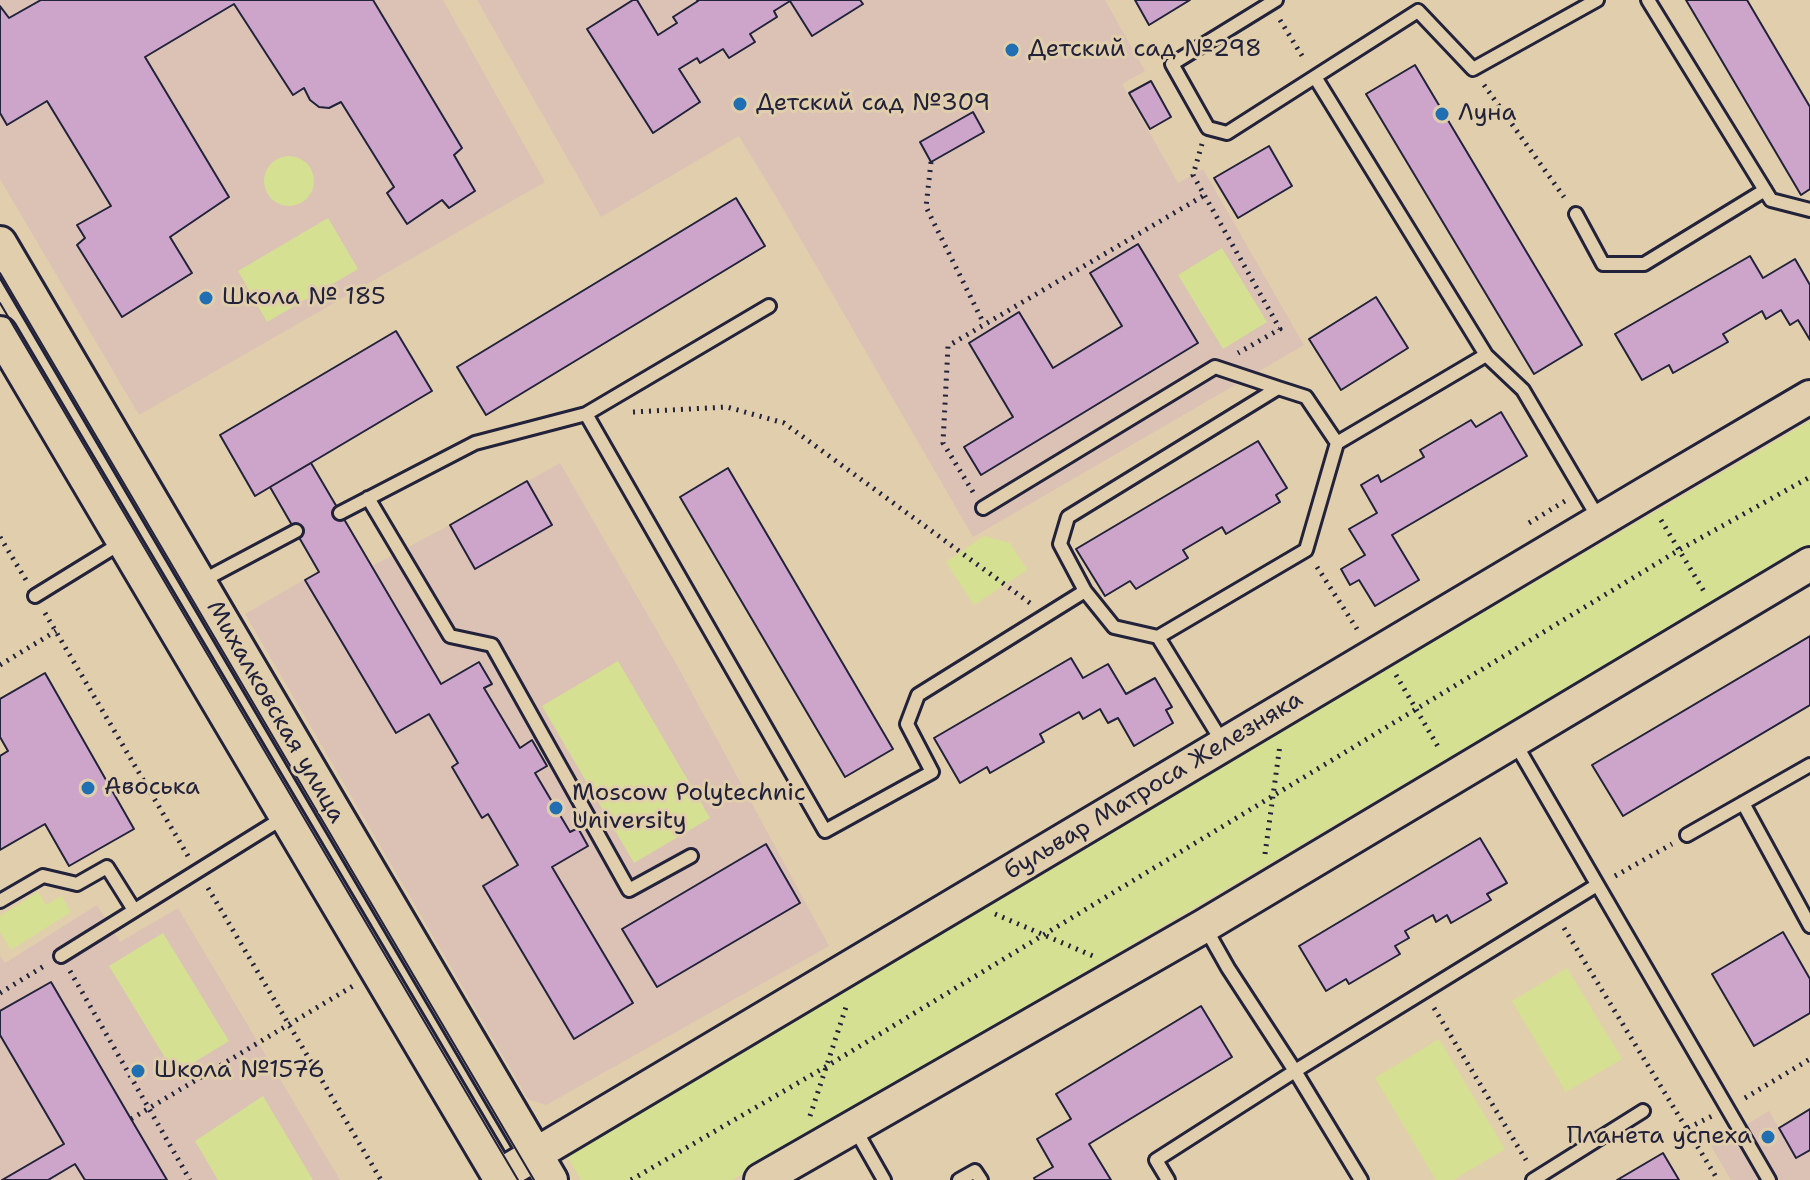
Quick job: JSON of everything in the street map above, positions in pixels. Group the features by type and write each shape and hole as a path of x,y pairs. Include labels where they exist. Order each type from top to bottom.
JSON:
{"street":[{"name":"Михалковская улица","path":"0,243 543,1167"},
{"name":"Михалковская улица","path":"0,333 500,1178"},
{"name":"бульвар Матроса Железняка","path":"500,1178 543,1167 1224,744 1810,397"},
{"path":"761,1180 1204,926 1810,564"}],"lane":[{"path":"1272,2 1172,64 1208,128 1227,133 1418,11 1473,69 1597,0"},
{"path":"1648,0 1771,200 1810,210"},
{"path":"1315,77 1486,355 1523,390 1600,521"},
{"path":"1576,214 1603,264 1644,264 1765,190"},
{"path":"340,513 475,443 586,414 769,306"},
{"path":"1278,388 1068,517 1060,544 1085,591 1114,627 1158,637 1306,550 1337,443 1486,355"},
{"path":"983,508 1215,367 1306,397 1337,443"},
{"path":"586,414 825,831 932,772 907,724 918,695 1085,591"},
{"path":"368,498 450,636 492,645 629,890 691,856"},
{"path":"199,583 296,531"},
{"path":"35,596 124,541"},
{"path":"1158,637 1224,744"},
{"path":"1514,741 1769,1180"},
{"path":"1687,835 1810,765"},
{"path":"1743,803 1810,926"},
{"path":"61,956 286,816"},
{"path":"0,901 43,876 77,884 107,867 134,910"},
{"path":"1168,1180 1156,1160 1597,885"},
{"path":"1204,926 1361,1180"},
{"path":"1535,1179 1643,1111"},
{"path":"854,1126 884,1180"},
{"path":"959,1180 975,1171 981,1180"}],"path":[{"path":"1272,2 1315,77"},
{"path":"1473,69 1576,214"},
{"path":"1208,128 1193,175 1280,329 1215,367"},
{"path":"931,162 926,207 984,324"},
{"path":"983,508 943,443 948,346 1203,196"},
{"path":"586,414 727,407 784,423 1047,615"},
{"path":"631,1180 827,1066 1679,550 1810,477"},
{"path":"1306,550 1356,629"},
{"path":"0,665 56,631"},
{"path":"1394,671 1440,750"},
{"path":"1264,855 1281,738"},
{"path":"1597,885 1687,835"},
{"path":"987,911 1094,956"},
{"path":"1554,911 1718,1180"},
{"path":"0,993 61,956 190,1180"},
{"path":"1424,991 1535,1179"},
{"path":"808,1125 848,1003"},
{"path":"131,1119 289,1024"},
{"path":"1688,1128 1810,1059"}],"shaded area":[{"name":"Школа № 185","path":"0,0 443,0 545,182 139,415 0,179"},
{"path":"477,0 1105,0 1145,71 1122,84 1178,183 1203,169 1304,345 973,537 739,136 601,217"},
{"name":"Moscow Polytechnic University","path":"396,331 432,391 311,463 372,566 560,463 679,669 829,946 546,1105 528,1099 245,614 319,571 270,488 255,496 220,435"},
{"name":"Школа №1576","path":"97,905 120,942 178,908 340,1180 0,1180 0,956 5,963"},
{"name":"Планета успеха","path":"1810,1109 1810,1180 1731,1180 1711,1146 1769,1111 1779,1128"}],"green space":[{"path":"289,156 307,163 314,181 307,199 289,206 271,199 264,181 271,163"},
{"path":"328,218 358,269 267,322 238,271"},
{"path":"1222,248 1267,322 1223,349 1178,275"},
{"path":"1810,421 1810,545 732,1180 581,1180 564,1151"},
{"path":"984,536 1010,543 1027,570 974,605 946,562"},
{"path":"618,661 710,818 634,863 542,706"},
{"path":"38,892 46,905 61,896 71,912 11,950 0,932 0,916"},
{"path":"163,933 229,1041 175,1074 109,966"},
{"path":"1567,968 1622,1059 1566,1092 1512,1001"},
{"path":"1439,1039 1505,1149 1453,1180 1436,1180 1375,1078"},
{"path":"263,1096 313,1180 218,1180 195,1141"}],"building":[{"path":"41,0 373,0 462,148 454,155 475,191 449,208 442,200 407,224 387,193 394,187 341,102 329,108 319,107 310,100 304,88 293,95 234,4 145,57 229,197 170,237 192,273 122,317 77,245 85,238 77,225 111,206 47,101 7,125 0,113 0,6 9,18"},
{"path":"637,0 658,35 677,23 673,17 697,0 860,0 863,4 812,36 790,1 774,11 777,17 750,34 755,42 729,58 723,49 700,63 697,58 679,69 700,102 653,133 587,29"},
{"path":"1135,0 1190,0 1149,25"},
{"path":"1686,0 1747,0 1810,107 1810,189 1801,195"},
{"path":"1415,65 1582,345 1534,374 1366,94"},
{"path":"1151,81 1171,117 1150,129 1129,93"},
{"path":"973,112 984,132 931,162 920,142"},
{"path":"1269,146 1292,186 1238,218 1214,178"},
{"path":"736,198 765,246 486,415 457,367"},
{"path":"1138,244 1198,343 981,475 964,447 1013,417 969,343 1019,312 1053,368 1122,326 1090,273"},
{"path":"1750,256 1763,278 1795,259 1810,285 1810,340 1798,320 1790,325 1781,310 1766,319 1762,311 1723,334 1728,342 1673,373 1669,365 1642,380 1615,334"},
{"path":"1376,297 1408,348 1341,390 1309,339"},
{"path":"396,331 432,391 255,496 220,435"},
{"path":"1501,412 1527,456 1392,535 1419,580 1375,606 1359,580 1350,585 1341,569 1365,555 1349,529 1377,513 1361,485 1378,475 1381,482 1424,457 1420,450 1471,420 1476,427"},
{"path":"1258,441 1287,488 1276,495 1280,502 1226,534 1222,527 1183,550 1188,558 1136,589 1130,581 1105,596 1076,549"},
{"path":"311,463 441,684 479,662 492,684 484,688 520,748 532,740 547,766 535,773 570,832 578,828 588,846 552,867 633,1003 574,1039 483,886 518,865 488,814 482,818 452,767 458,763 429,714 396,733 305,580 319,572 270,487"},
{"path":"728,468 893,749 845,777 680,497"},
{"path":"527,481 552,525 475,569 450,525"},
{"path":"1810,636 1810,705 1623,816 1592,765"},
{"path":"1071,658 1083,678 1108,664 1126,694 1155,678 1172,707 1166,710 1173,723 1134,746 1118,718 1108,723 1100,709 1083,719 1079,712 1040,734 1044,742 990,773 987,767 960,783 934,738"},
{"path":"45,673 134,829 69,866 45,824 0,850 0,756 8,751 0,737 0,699"},
{"path":"1480,838 1507,883 1487,894 1491,900 1451,923 1447,915 1436,922 1433,915 1405,931 1409,938 1395,946 1400,954 1349,984 1346,979 1326,991 1299,946"},
{"path":"766,844 800,903 657,987 622,929"},
{"path":"1783,932 1810,979 1810,1013 1754,1046 1712,974"},
{"path":"51,982 167,1180 85,1180 75,1164 48,1180 2,1180 64,1144 0,1035 0,1011"},
{"path":"1201,1006 1232,1057 1089,1144 1111,1180 1035,1180 1053,1167 1037,1139 1071,1119 1056,1094"},
{"path":"1810,1109 1810,1150 1796,1158 1779,1128"},
{"path":"1663,1153 1679,1180 1617,1180"}],"tram line":[{"path":"0,273 534,1180"},
{"path":"0,303 518,1180"}],"place":[{"name":"Детский сад №298","path":"1012,50"},
{"name":"Детский сад №309","path":"740,104"},
{"name":"Луна","path":"1442,114"},
{"name":"Школа № 185","path":"206,298"},
{"name":"Авоська","path":"88,788"},
{"name":"Moscow Polytechnic University","path":"556,808"},
{"name":"Школа №1576","path":"138,1071"},
{"name":"Планета успеха","path":"1768,1137"}]}
